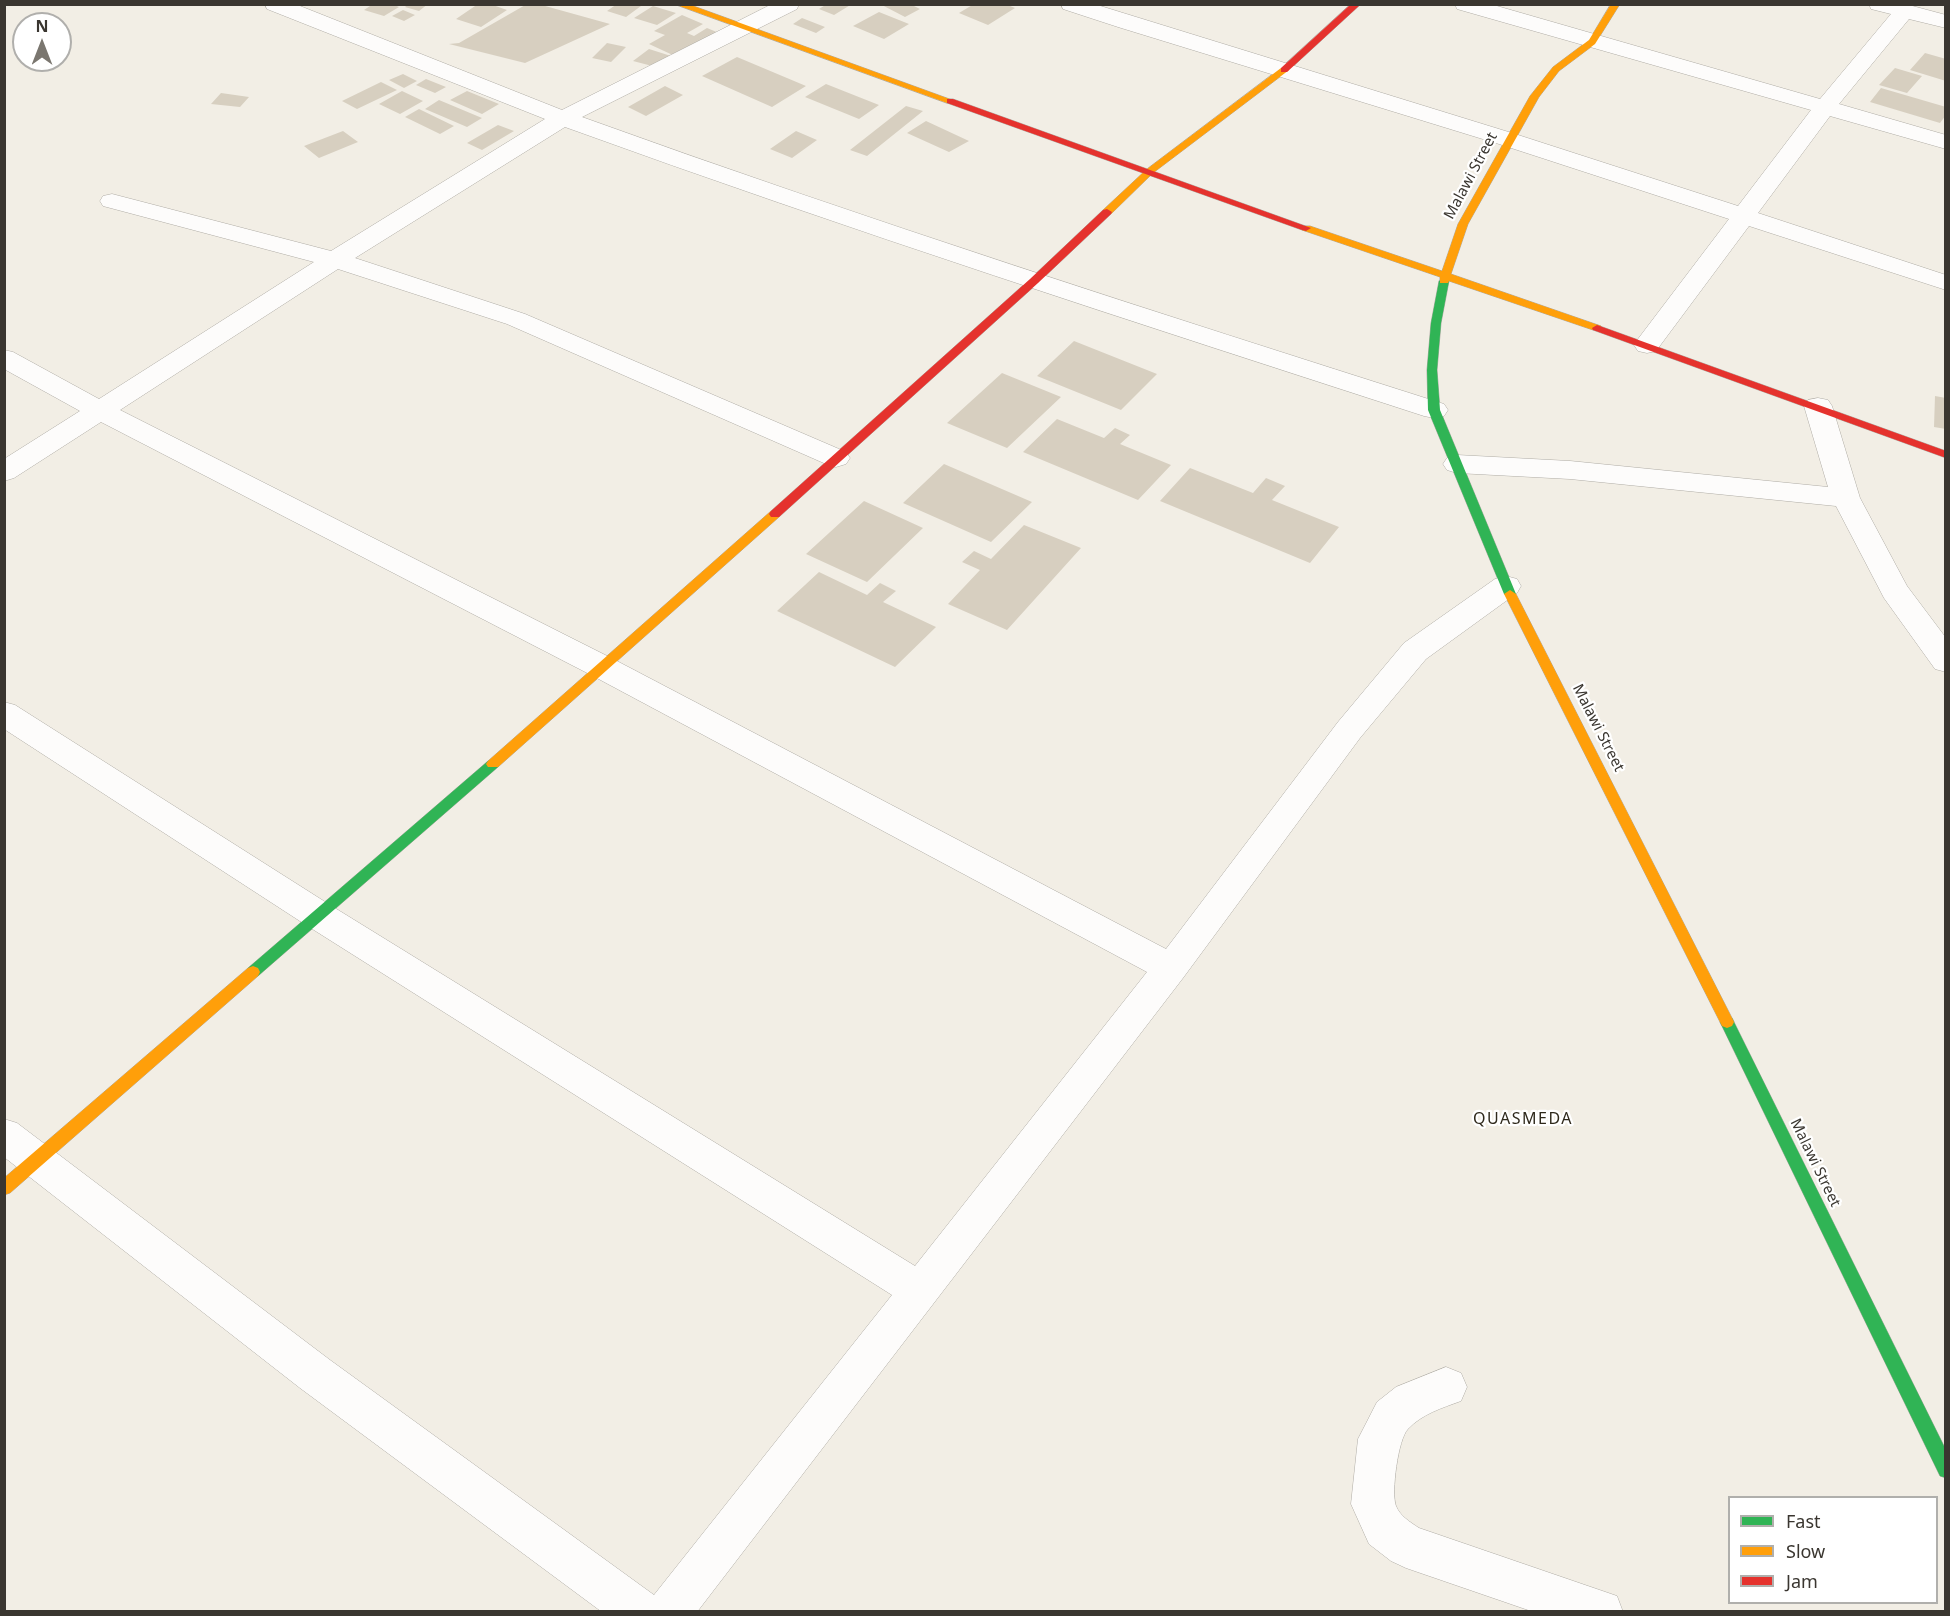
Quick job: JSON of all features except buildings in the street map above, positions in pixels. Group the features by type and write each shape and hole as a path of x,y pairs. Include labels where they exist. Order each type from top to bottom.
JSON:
{"street":[{"path":"275,4 563,118 1034,281 1434,410"},
{"path":"678,4 1444,277 1647,345 1946,455"},
{"path":"4,472 335,260 563,118 747,28 789,4"},
{"path":"1071,4 1177,40 1284,70 1509,139 1946,284"},
{"path":"4,1188 604,668 1034,281 1150,171 1284,70 1357,4"},
{"path":"1465,4 1946,142"},
{"name":"Malawi Street","path":"1616,4 1592,42 1556,69 1534,96 1463,224 1444,277 1436,323 1432,370 1434,410 1506,586 1695,956 1946,1470"},
{"path":"1879,4 1946,22"},
{"path":"1647,345 1826,106 1904,11"},
{"path":"112,201 335,260 516,319 836,458"},
{"path":"4,358 101,411 604,668 1171,968"},
{"path":"1818,406 1846,498 1895,591 1946,661"},
{"path":"1457,464 1570,470 1846,498"},
{"path":"669,1611 1171,968 1349,730 1415,651 1506,586"},
{"path":"4,713 318,915 921,1291"},
{"path":"4,1135 315,1374 640,1611"},
{"path":"1446,1387 1411,1401 1392,1416 1379,1439 1374,1504 1384,1529 1406,1546 1601,1611"}],"traffic: fast":[{"path":"1444,281 1436,323 1432,370 1434,410 1510,594"},
{"path":"253,972 493,764"},
{"path":"1727,1022 1946,1470"}],"traffic: slow":[{"path":"678,4 950,101"},
{"path":"1444,281 1463,224 1535,96 1556,69 1592,42 1616,4"},
{"path":"1107,212 1150,171 1284,70"},
{"path":"1306,228 1597,328"},
{"path":"493,764 775,514"},
{"path":"1510,594 1727,1022"},
{"path":"4,1188 253,972"}],"traffic: jam":[{"path":"1284,70 1357,4"},
{"path":"950,101 1306,228"},
{"path":"775,514 1034,281 1107,212"},
{"path":"1597,328 1946,455"}],"district":[{"name":"QUASMEDA","path":"1523,1119"}]}
